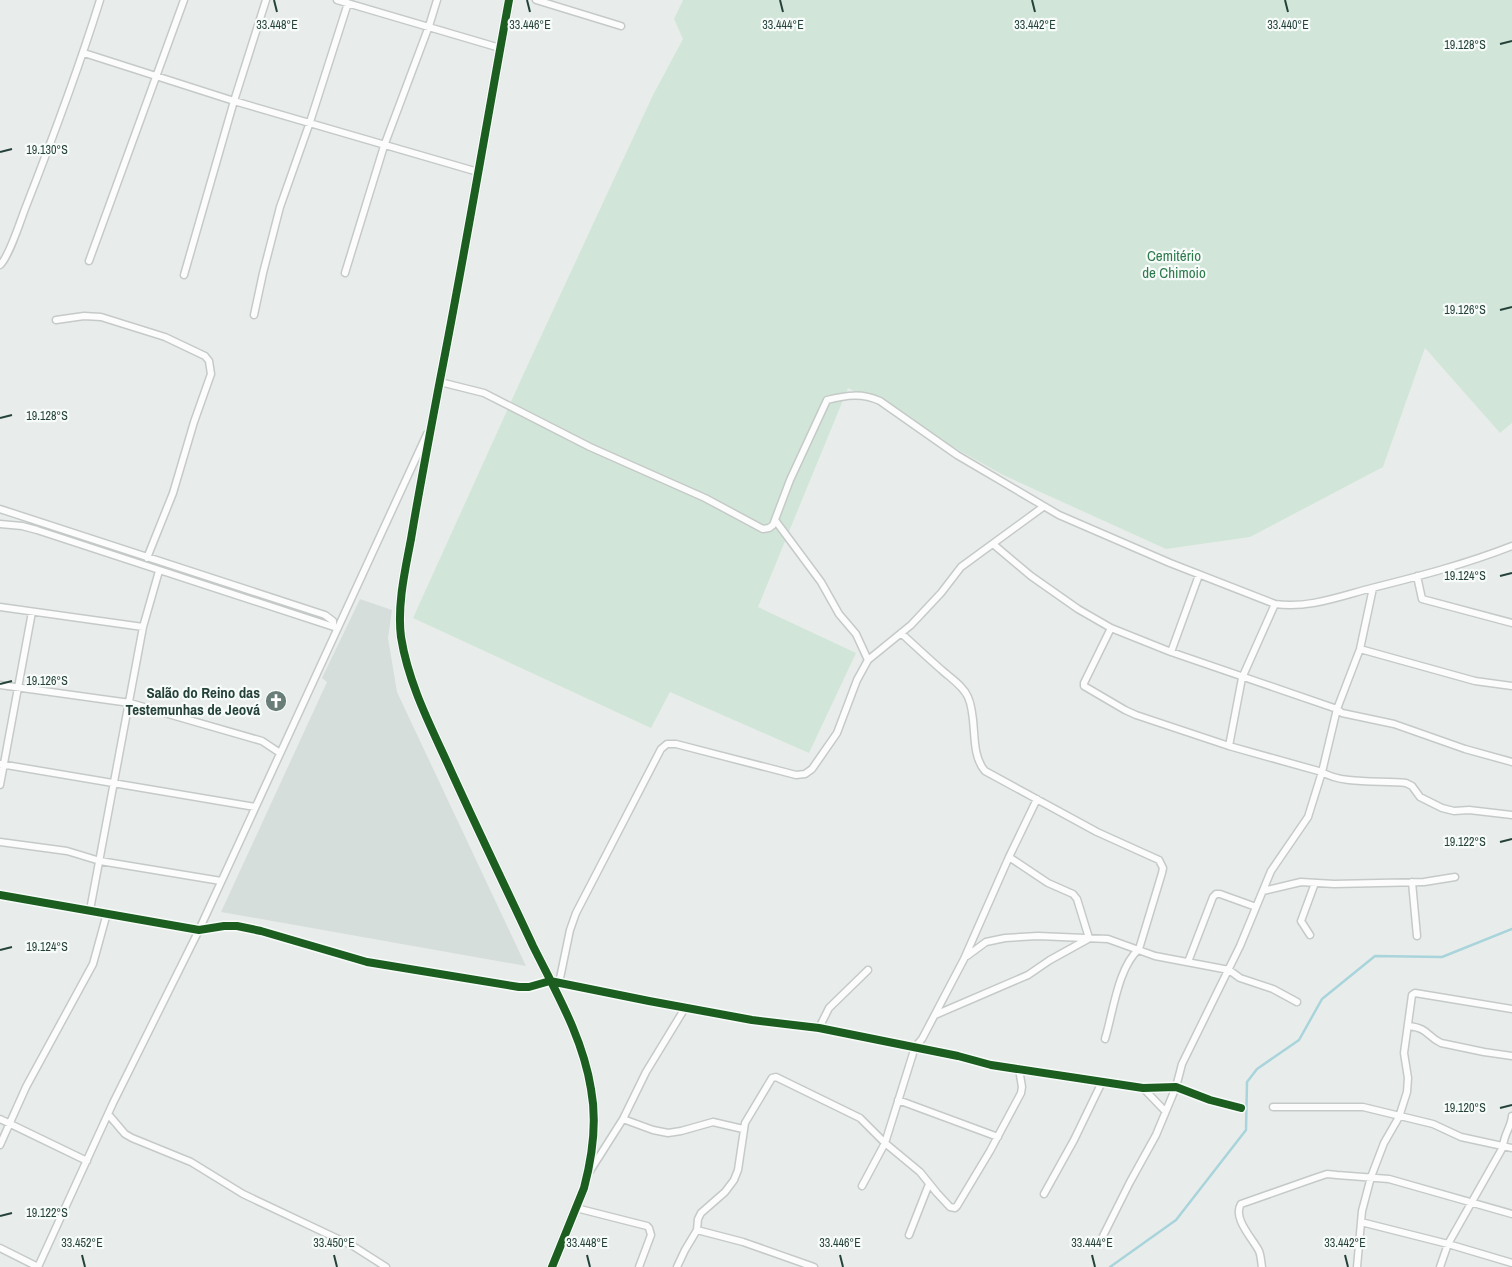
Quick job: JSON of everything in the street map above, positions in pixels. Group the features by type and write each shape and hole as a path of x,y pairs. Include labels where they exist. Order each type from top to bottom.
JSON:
{"street":[{"path":"0,265 4,262 12,242 84,53 100,0"},
{"path":"89,261 184,0"},
{"path":"184,275 234,101 266,0"},
{"path":"338,0 500,48"},
{"path":"346,273 384,146 437,0"},
{"path":"509,0 440,382 429,431 402,588 401,633 404,653 425,715 554,982 575,1032 592,1093 592,1130 588,1175"},
{"path":"536,0 558,3 621,26"},
{"path":"254,315 280,206 310,122 348,3"},
{"path":"84,53 158,75 234,101 478,172"},
{"path":"56,320 84,316 102,317 165,338 205,356 209,361 211,374 194,422 178,480 147,558"},
{"path":"440,382 484,393 590,447 704,498 763,529 774,526 790,480 827,400 852,394 871,397 880,402 957,455 1058,515 1199,575 1275,604 1286,606 1312,603 1466,564 1512,546"},
{"path":"0,1248 38,1267 108,1114 199,930 336,627 429,431"},
{"path":"554,982 576,913 661,749 667,744 676,744 796,775 805,774 812,769 837,733 857,680 868,660 932,604 961,567 1044,507"},
{"path":"0,509 326,615 331,618 336,627"},
{"path":"775,520 820,582 839,614 856,634 868,660"},
{"path":"0,524 22,526 36,530 336,627"},
{"path":"993,544 1078,609 1111,628 1171,652 1336,709 1342,713 1394,724 1512,762"},
{"path":"90,910 143,627 159,571"},
{"path":"1171,652 1199,575"},
{"path":"1417,576 1422,598 1512,623"},
{"path":"1103,1236 1156,1135 1176,1086 1182,1064 1228,970 1276,861 1308,817 1322,772 1336,709 1360,648 1372,588"},
{"path":"1229,746 1242,678 1275,604"},
{"path":"0,607 143,627"},
{"path":"0,785 2,764 32,612"},
{"path":"1111,628 1084,686 1125,710 1229,746 1327,775 1358,781 1406,783 1412,786 1420,797 1442,808 1454,811 1469,810 1512,815"},
{"path":"901,633 958,684 968,696 974,720 978,758 980,765 985,770 1097,832 1160,860 1162,863 1162,873 1139,949 1131,958 1120,980 1105,1039"},
{"path":"1360,648 1475,681 1512,686"},
{"path":"0,685 130,703 262,742 280,753"},
{"path":"2,764 255,807"},
{"path":"862,1186 885,1143 915,1046 922,1039 964,959 1037,799"},
{"path":"0,842 67,851 100,861 221,881"},
{"path":"1009,857 1048,883 1073,894 1077,898 1089,938"},
{"path":"1263,891 1301,882 1334,884 1412,882 1455,877"},
{"path":"1412,882 1417,936"},
{"path":"1310,935 1301,921 1315,883"},
{"path":"1188,962 1213,897 1216,894 1256,907"},
{"path":"0,895 199,930 237,926 261,931 367,962 519,987 554,982 752,1020 819,1028 915,1046 991,1065 1143,1088 1176,1086 1210,1100 1241,1108"},
{"path":"0,1145 26,1087 93,964 108,913"},
{"path":"964,959 979,946 994,939 1038,936 1108,939 1155,956 1228,970 1240,978 1273,989 1297,1002"},
{"path":"935,1015 1028,975 1089,938"},
{"path":"819,1028 829,1008 868,970"},
{"path":"1357,1267 1361,1222 1371,1177 1384,1143 1399,1117 1406,1092 1408,1078 1404,1053 1412,994 1512,1009"},
{"path":"552,1267 588,1175 623,1119 646,1072 685,1008"},
{"path":"1408,1026 1422,1028 1441,1043 1512,1056"},
{"path":"678,1267 685,1250 697,1230 701,1213 725,1192 734,1180 738,1170 743,1128 772,1078 776,1077 860,1118 885,1143 920,1172 950,1207 955,1208 958,1206 998,1136 1021,1092 1019,1069"},
{"path":"1044,1194 1074,1140 1102,1082"},
{"path":"1143,1088 1165,1111"},
{"path":"898,1100 998,1136"},
{"path":"1273,1107 1363,1107 1433,1124 1461,1137 1512,1148"},
{"path":"108,1114 125,1134 132,1138 191,1162 243,1194 353,1246 386,1267"},
{"path":"1440,1267 1448,1244 1470,1202 1503,1147 1503,1138 1510,1126 1512,1116"},
{"path":"0,1119 87,1161"},
{"path":"623,1119 653,1130 668,1132 680,1131 714,1122 743,1128"},
{"path":"1262,1267 1258,1251 1243,1226 1238,1213 1240,1204 1327,1174 1389,1179 1512,1214"},
{"path":"909,1235 929,1184"},
{"path":"576,1208 647,1226 651,1235 639,1267"},
{"path":"1361,1222 1448,1244 1512,1263"},
{"path":"697,1230 743,1242 814,1267"}],"shaded area":[{"path":"360,599 392,610 388,638 397,692 526,966 221,912 327,682 322,678"}],"green space":[{"name":"Cemitério de Chimoio","path":"683,0 1512,0 1512,423 1500,433 1425,348 1383,467 1250,537 1166,549 1003,475 848,388 758,607 856,653 809,753 670,692 651,728 413,618 653,95 683,39 674,19"}],"waterway":[{"path":"1110,1267 1176,1220 1246,1130 1247,1082 1257,1069 1299,1040 1322,999 1375,956 1442,957 1512,929"}],"cycle path":[{"path":"509,0 404,576 400,625 408,669 426,716 533,946 568,1016 587,1070 594,1114 589,1164 584,1188 552,1267"},
{"path":"0,895 199,930 237,926 261,931 367,962 519,987 529,987 550,981 752,1020 819,1028 958,1056 991,1065 1143,1088 1176,1087 1210,1100 1241,1108"}],"place":[{"name":"Salão do Reino das Testemunhas de Jeová","path":"276,701"}]}
